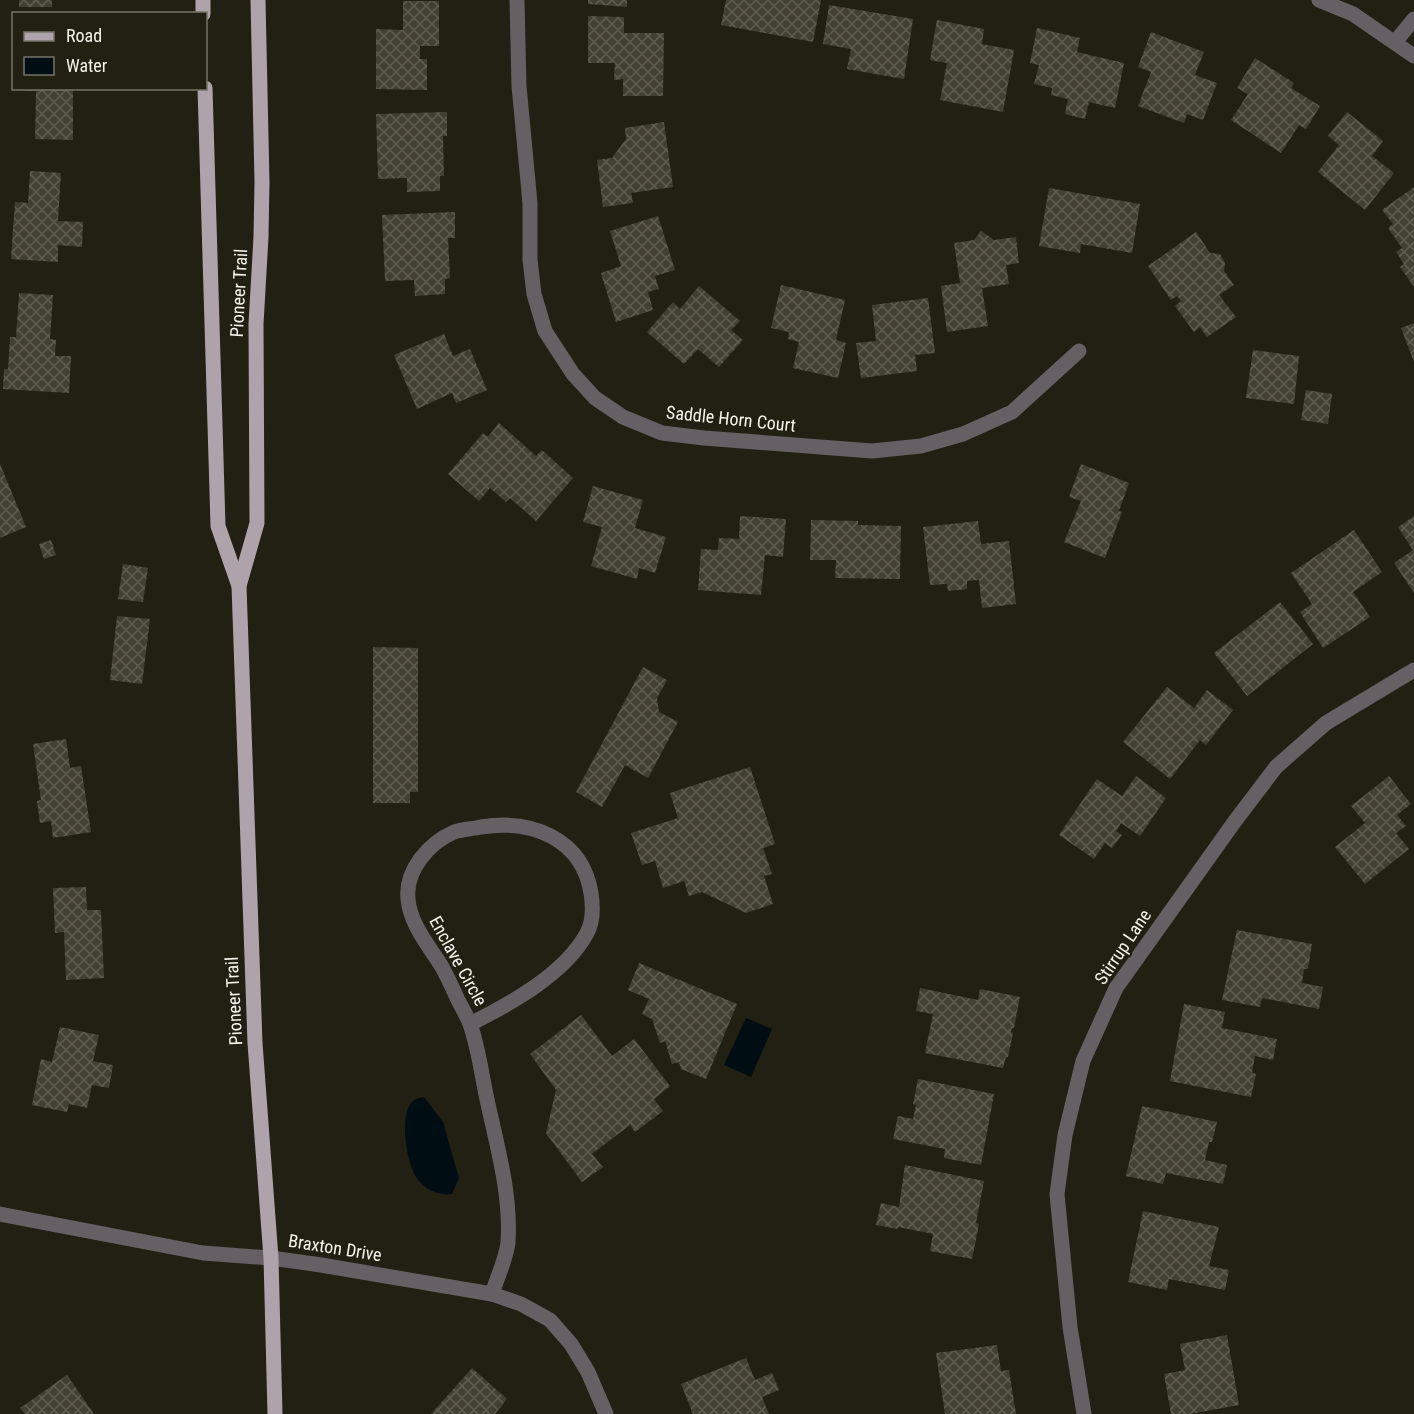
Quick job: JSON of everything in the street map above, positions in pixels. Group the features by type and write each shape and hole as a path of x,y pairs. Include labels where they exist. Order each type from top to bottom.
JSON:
{"main road":[{"name":"Pioneer Trail","path":"258,0 262,182 256,324 256,523 239,586 255,1043 271,1258 275,1414"},
{"name":"Pioneer Trail","path":"205,90 218,526 239,586"}],"street":[{"name":"Saddle Horn Court","path":"517,0 519,86 530,203 530,260 534,294 545,331 573,374 595,398 623,417 662,433 704,438 872,451 921,446 963,434 1012,412 1079,351"},
{"path":"1318,0 1353,14 1414,56"},
{"path":"1395,42 1414,19"},
{"name":"Stirrup Lane","path":"1084,1414 1070,1327 1057,1194 1065,1135 1083,1060 1116,988 1234,821 1276,767 1326,723 1414,670"},
{"name":"Enclave Circle","path":"470,1024 500,1009 549,975 575,952 588,931 593,906 588,881 575,855 558,839 530,828 501,824 456,831 436,842 419,859 411,878 408,898 413,921 444,970 470,1024 509,1204 507,1246 492,1294"},
{"name":"Braxton Drive","path":"0,1214 203,1253 321,1264 492,1294 521,1304 549,1320 571,1344 588,1372 606,1414"}],"water":[{"path":"746,1018 772,1029 751,1077 724,1065"},
{"path":"424,1097 443,1122 459,1178 452,1194 434,1192 425,1187 418,1180 411,1164 406,1142 405,1119 411,1103"}],"building":[{"path":"19,0 52,0 52,7 19,7"},
{"path":"588,0 627,0 627,7 588,4"},
{"path":"726,0 821,0 813,42 721,25"},
{"path":"403,1 439,1 439,46 420,46 420,59 427,59 427,90 376,89 376,29 403,30"},
{"path":"829,5 913,19 904,79 847,69 851,49 823,44"},
{"path":"588,16 624,17 624,33 664,33 663,96 623,96 623,79 614,80 615,63 588,63"},
{"path":"937,20 984,29 982,44 1014,50 1003,112 940,100 947,63 930,60"},
{"path":"1037,28 1080,38 1077,52 1124,63 1115,108 1089,102 1085,119 1065,114 1068,99 1051,95 1052,88 1034,84 1039,65 1030,63"},
{"path":"1151,32 1204,52 1195,75 1217,83 1203,120 1187,114 1184,123 1138,106 1151,72 1138,67"},
{"path":"1255,58 1294,83 1291,88 1320,106 1306,129 1299,125 1281,153 1231,120 1248,94 1237,88"},
{"path":"73,90 73,140 35,139 36,91 23,91"},
{"path":"447,112 447,136 443,136 444,176 440,176 440,191 407,192 407,178 378,179 376,114"},
{"path":"1347,112 1383,141 1372,156 1394,173 1365,210 1318,172 1339,145 1328,136"},
{"path":"664,122 673,187 631,193 633,203 603,207 597,160 612,158 626,139 625,128"},
{"path":"30,171 61,173 58,221 83,222 82,247 58,245 58,262 11,259 15,202 28,203"},
{"path":"1414,187 1414,287 1400,267 1404,264 1396,252 1402,248 1388,228 1393,224 1382,210"},
{"path":"1049,188 1140,204 1132,253 1081,244 1080,253 1039,246"},
{"path":"455,212 455,238 448,238 450,278 445,279 445,294 415,296 414,280 385,281 382,215"},
{"path":"658,216 675,270 655,276 659,289 648,292 653,310 616,322 601,273 621,266 610,231"},
{"path":"981,231 994,240 1016,237 1019,263 1006,265 1009,284 982,288 988,326 947,332 941,286 960,283 954,243 974,240"},
{"path":"1196,232 1210,253 1220,254 1225,263 1224,271 1234,285 1219,295 1236,317 1207,337 1200,327 1194,332 1175,306 1181,301 1177,296 1171,300 1148,266"},
{"path":"781,285 845,300 836,340 846,343 838,378 793,368 799,342 788,339 789,332 771,328"},
{"path":"699,286 740,321 731,330 743,340 719,367 698,349 684,364 647,332 673,302 680,309"},
{"path":"19,293 53,295 50,339 56,340 55,356 71,356 69,393 3,389 4,369 8,369 10,337 16,337"},
{"path":"928,298 935,353 915,355 917,371 861,378 856,343 876,341 872,305"},
{"path":"1414,323 1414,362 1401,328"},
{"path":"444,334 453,356 470,349 487,390 456,403 452,393 417,409 394,355"},
{"path":"1253,350 1299,356 1294,404 1246,398"},
{"path":"1306,390 1332,394 1328,424 1301,420"},
{"path":"499,423 536,456 542,450 573,478 536,521 510,498 506,502 490,488 479,501 448,474 483,433 488,437"},
{"path":"0,464 26,527 0,538"},
{"path":"1081,464 1129,483 1119,511 1122,512 1105,558 1064,542 1081,501 1069,497"},
{"path":"593,486 643,500 635,528 666,537 655,573 639,568 637,579 591,566 602,527 583,522"},
{"path":"740,516 786,519 783,557 765,555 761,595 698,590 701,549 718,550 719,538 739,539"},
{"path":"1414,516 1414,593 1394,563 1413,550 1398,527"},
{"path":"811,520 858,521 858,525 901,526 900,579 835,578 836,560 810,560"},
{"path":"978,521 981,544 1009,541 1016,604 982,608 979,580 967,581 967,589 948,591 947,584 930,585 923,527"},
{"path":"1354,530 1382,572 1353,592 1370,617 1323,648 1300,612 1312,604 1291,573"},
{"path":"51,540 56,555 44,559 39,544"},
{"path":"123,564 148,568 143,602 118,599"},
{"path":"1280,602 1313,644 1247,696 1214,653"},
{"path":"117,616 150,619 142,684 110,680"},
{"path":"373,647 418,648 418,792 410,792 410,803 373,803"},
{"path":"643,667 667,680 657,698 659,712 678,722 648,778 625,765 602,807 576,792"},
{"path":"1167,687 1194,708 1207,690 1233,710 1206,745 1200,740 1170,779 1123,742"},
{"path":"66,739 70,768 81,766 91,832 53,838 51,821 40,823 37,801 41,800 33,744"},
{"path":"750,767 775,844 763,848 772,874 764,876 773,904 746,913 702,892 689,896 684,881 663,888 655,861 642,865 631,833 678,818 670,793"},
{"path":"1136,776 1166,798 1140,836 1121,823 1116,831 1122,835 1112,848 1105,843 1094,859 1059,835 1097,779 1122,796"},
{"path":"1389,776 1411,804 1397,815 1406,826 1396,833 1409,849 1365,884 1335,847 1365,823 1351,806"},
{"path":"86,887 87,910 101,910 104,978 66,980 64,932 55,933 53,888"},
{"path":"1237,930 1312,944 1308,969 1304,969 1302,983 1323,987 1319,1009 1262,998 1260,1007 1222,1000"},
{"path":"639,963 737,1004 706,1079 681,1069 679,1062 672,1064 665,1041 660,1043 652,1019 642,1014 649,999 628,990"},
{"path":"920,988 978,1000 980,989 1020,997 1014,1028 1011,1032 1013,1033 1008,1057 1006,1057 1003,1068 925,1053 933,1014 916,1011"},
{"path":"1184,1004 1225,1012 1222,1028 1277,1039 1273,1060 1255,1056 1252,1073 1256,1074 1251,1097 1170,1081"},
{"path":"581,1015 612,1056 634,1039 670,1086 654,1099 663,1111 635,1132 630,1125 592,1154 603,1167 582,1182 546,1133 556,1090 530,1054"},
{"path":"60,1027 99,1035 93,1061 113,1065 109,1088 92,1085 87,1108 69,1104 67,1112 32,1105 41,1059 52,1062"},
{"path":"918,1079 994,1094 981,1165 944,1158 945,1149 893,1139 898,1116 913,1119 916,1105 913,1104"},
{"path":"1142,1106 1217,1122 1205,1160 1227,1165 1223,1184 1166,1173 1163,1184 1126,1176"},
{"path":"905,1165 984,1181 972,1259 930,1251 933,1234 876,1225 881,1203 899,1207"},
{"path":"1143,1211 1219,1227 1209,1266 1229,1270 1225,1290 1169,1279 1167,1290 1128,1282"},
{"path":"1227,1335 1239,1405 1190,1414 1171,1414 1164,1374 1185,1370 1180,1344"},
{"path":"997,1345 1001,1371 1009,1370 1016,1414 945,1414 936,1353"},
{"path":"746,1358 755,1380 772,1373 779,1390 762,1397 769,1414 693,1414 681,1384"},
{"path":"472,1368 507,1399 495,1414 431,1414"},
{"path":"67,1375 94,1414 25,1414 20,1408"}]}
